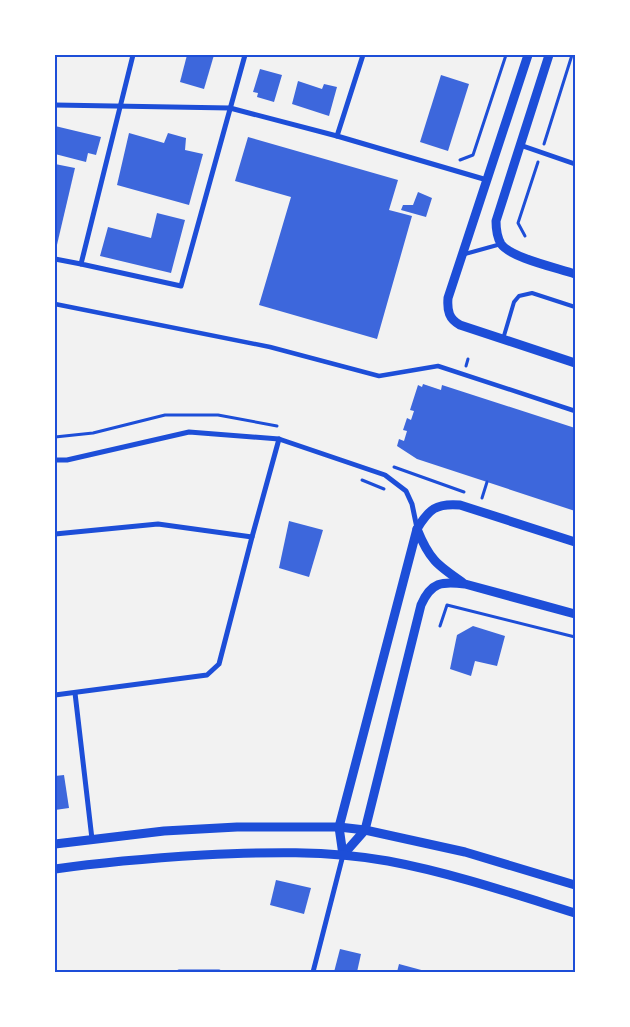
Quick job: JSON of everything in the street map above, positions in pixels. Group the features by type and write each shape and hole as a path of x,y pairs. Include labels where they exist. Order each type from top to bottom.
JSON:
{"street":[{"path":"81,264 133,55"},
{"path":"55,258 181,286 245,55"},
{"path":"337,136 363,55"},
{"path":"528,55 462,254 448,298 447,308 454,322 460,325 575,363"},
{"path":"549,55 496,221 496,234 508,250 523,257 575,274"},
{"path":"55,105 230,108 337,136 487,180"},
{"path":"520,145 575,164"},
{"path":"55,304 270,347 379,376 438,366 575,411"},
{"path":"55,460 67,460 189,432 279,439 385,475 406,491 412,504 417,529 424,547 431,558 465,584"},
{"path":"55,695 207,675 220,664 279,439"},
{"path":"313,972 343,855 339,827 417,529 425,516 435,507 446,504 460,506 575,542"},
{"path":"55,534 158,524 252,537"},
{"path":"343,855 365,830 421,605 431,588 441,583 465,584 575,614"},
{"path":"75,693 92,839"},
{"path":"55,844 164,831 237,827 339,827 365,830 465,852 575,885"},
{"path":"55,869 95,863 256,852 300,852 343,855 388,861 460,878 575,913"},
{"path":"179,972 219,972"}],"lane":[{"path":"462,254 502,244"},
{"path":"503,339 514,302 519,296 532,293 575,307"}],"path":[{"path":"460,160 473,155 506,55"},
{"path":"55,437 93,433 165,415 218,415 283,428"},
{"path":"392,466 491,501"},
{"path":"353,477 388,490"},
{"path":"482,498 487,482"},
{"path":"440,626 447,604 575,638"}],"building":[{"path":"187,55 214,55 204,89 180,82"},
{"path":"260,69 282,75 274,102 257,97 258,93 253,92"},
{"path":"441,75 469,84 448,151 420,142"},
{"path":"298,81 322,89 324,84 337,87 329,116 292,104"},
{"path":"55,126 101,137 96,155 88,153 86,162 55,154"},
{"path":"129,133 164,143 168,133 186,138 185,150 203,154 189,205 117,185"},
{"path":"248,137 398,180 389,210 412,216 377,339 259,305 291,197 235,181"},
{"path":"55,164 75,168 56,249 55,249"},
{"path":"418,192 432,198 426,217 401,210 403,205 413,205"},
{"path":"157,213 185,220 171,273 100,256 108,227 151,238"},
{"path":"423,384 441,390 442,385 575,428 575,511 417,459 397,446 399,439 404,441 407,431 403,430 407,418 411,420 414,411 410,410 418,385 422,387"},
{"path":"289,521 323,530 309,577 279,568"},
{"path":"473,626 505,636 497,666 475,661 471,676 450,669 457,635"},
{"path":"64,775 69,808 55,810 55,776"},
{"path":"276,880 311,888 304,914 270,905"},
{"path":"340,949 361,954 357,972 334,972"},
{"path":"399,964 425,971 425,972 397,972"}]}
